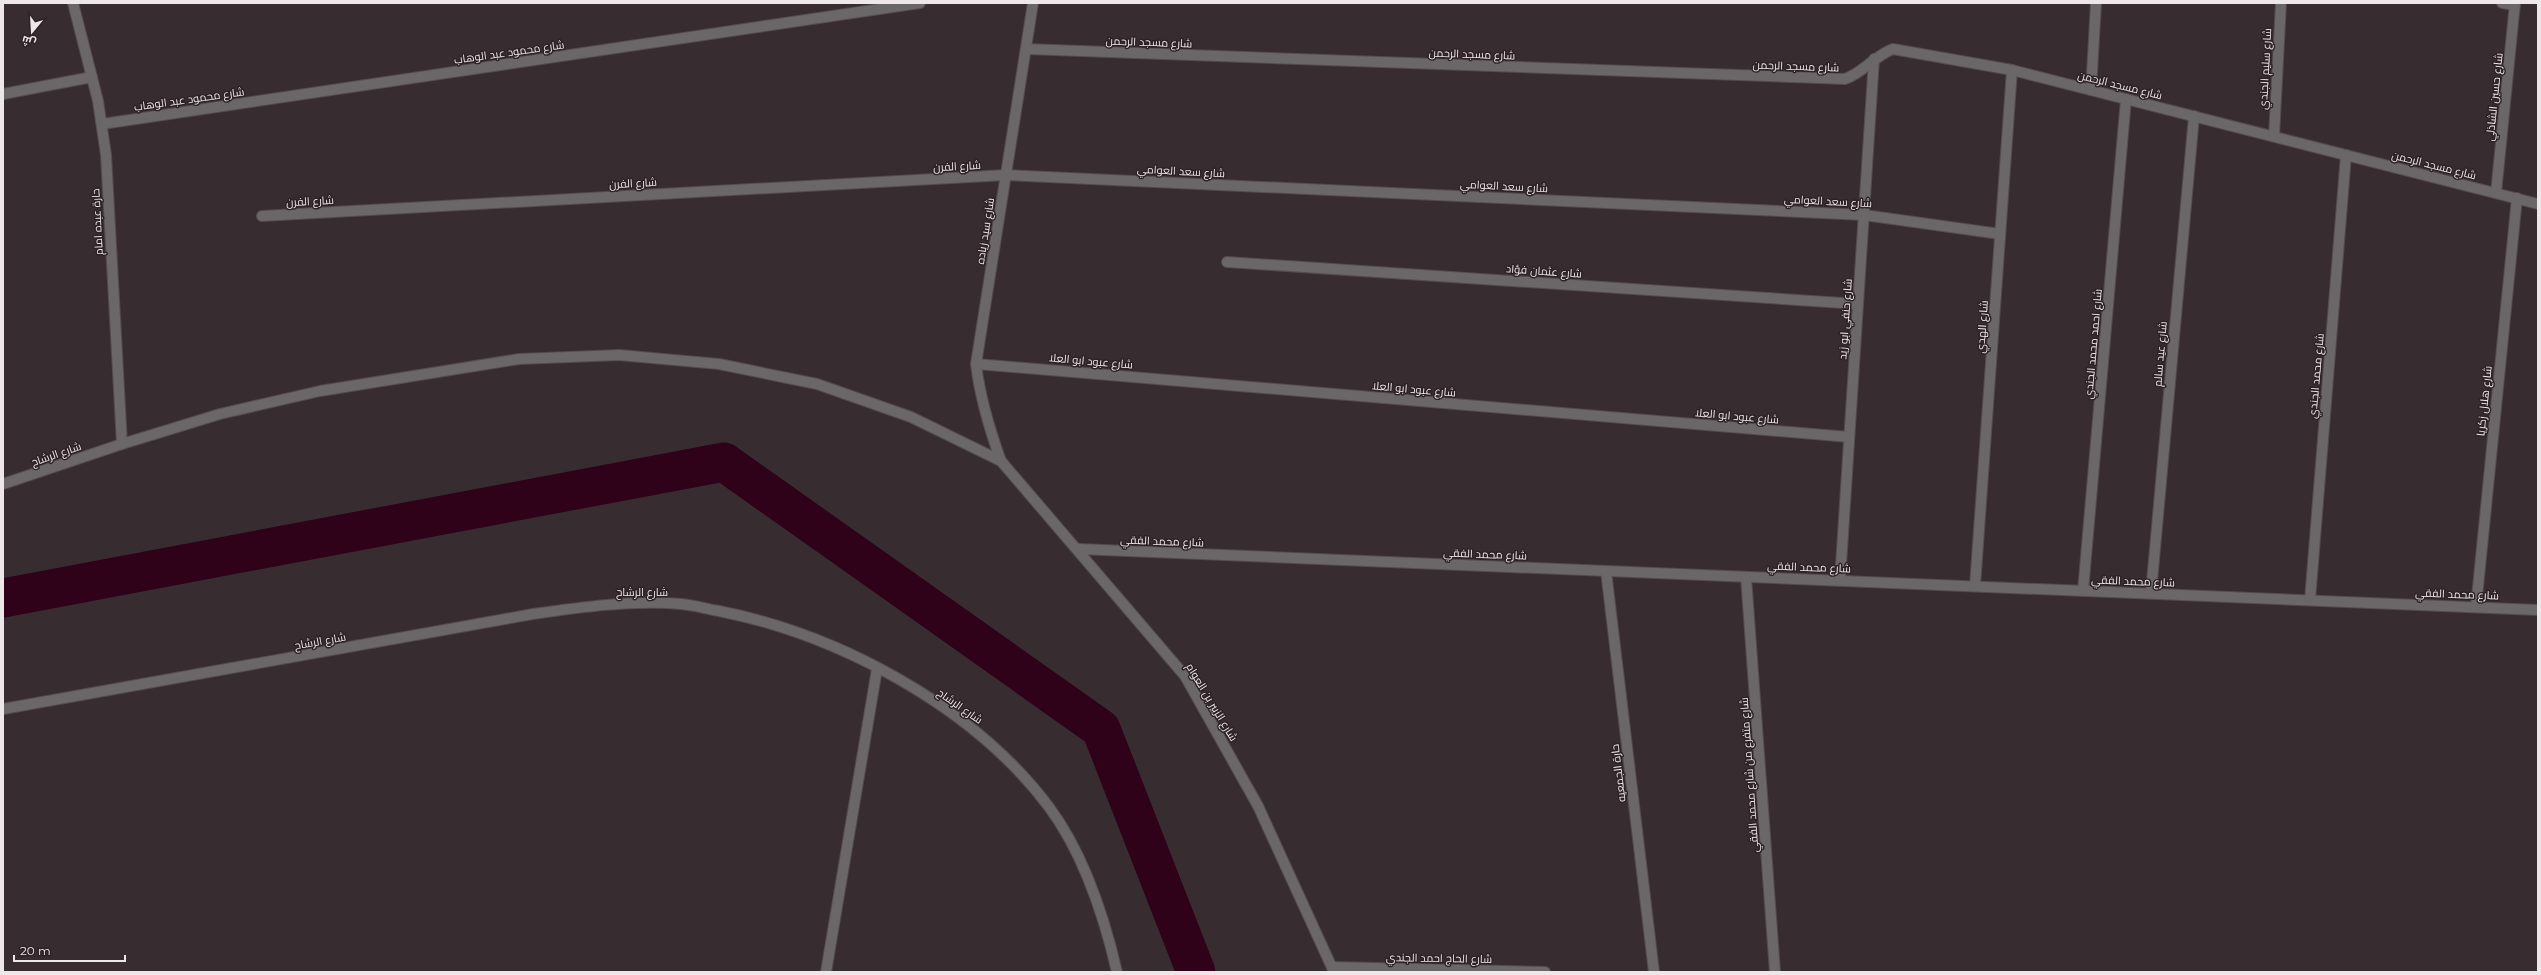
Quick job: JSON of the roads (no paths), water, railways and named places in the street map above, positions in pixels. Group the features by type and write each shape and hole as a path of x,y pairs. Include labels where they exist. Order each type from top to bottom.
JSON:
{"street":[{"name":"حارة عبده امام","path":"73,3 92,77 102,124 106,155 122,444"},
{"name":"شارع محمود عبد الوهاب","path":"102,124 920,3"},
{"name":"شارع سيد زياده","path":"1001,461 980,397 976,364 1034,3"},
{"path":"2091,90 2096,3"},
{"name":"شارع سليم الجندي","path":"2274,136 2281,3"},
{"path":"2502,3 2515,4"},
{"name":"شارع حسين الشاذلي","path":"2496,193 2515,4"},
{"name":"شارع مسجد الرحمن","path":"1026,49 1845,80 1860,72 1874,59 1893,49 2012,70 2538,204"},
{"name":"شارع حنفي ابو زيد","path":"1840,580 1874,59"},
{"name":"شارع الهدي","path":"1975,586 2012,70"},
{"path":"3,94 92,77"},
{"name":"شارع احمد محمد الجندي","path":"2083,591 2126,98"},
{"name":"شارع عيد سالم","path":"2151,593 2194,116"},
{"name":"شارع محمد الجندي","path":"2310,600 2346,155"},
{"name":"شارع سعد العوامي","path":"1006,175 1864,214 2000,234"},
{"name":"شارع الفرن","path":"262,216 1006,175"},
{"name":"شارع هلال زكريا","path":"2476,607 2517,198"},
{"name":"شارع عثمان فؤاد","path":"1227,262 1858,304"},
{"name":"شارع الرشاح","path":"3,484 122,444 220,414 320,391 519,359 619,355 719,364 817,384 911,417 1001,461"},
{"name":"شارع عبود ابو العلا","path":"976,364 1849,437"},
{"name":"شارع الزبير بن العوام","path":"1001,461 1079,549 1185,676 1258,806 1333,970"},
{"name":"شارع محمد الفقي","path":"1079,549 2538,610"},
{"name":"حارة الجمعيه","path":"1606,571 1654,972"},
{"name":"شارع متفرع من شارع محمد الفقي","path":"1746,577 1776,972"},
{"name":"شارع الرشاح","path":"3,709 533,614 607,604 682,604 748,617 812,638 877,669 921,694 971,727 1023,777 1050,809 1076,853 1110,944 1117,972"},
{"path":"826,972 877,669"},
{"name":"شارع الحاج احمد الجندي","path":"1333,970 1545,972"}],"waterway":[{"path":"3,598 724,462 1101,729 1196,972"}]}
